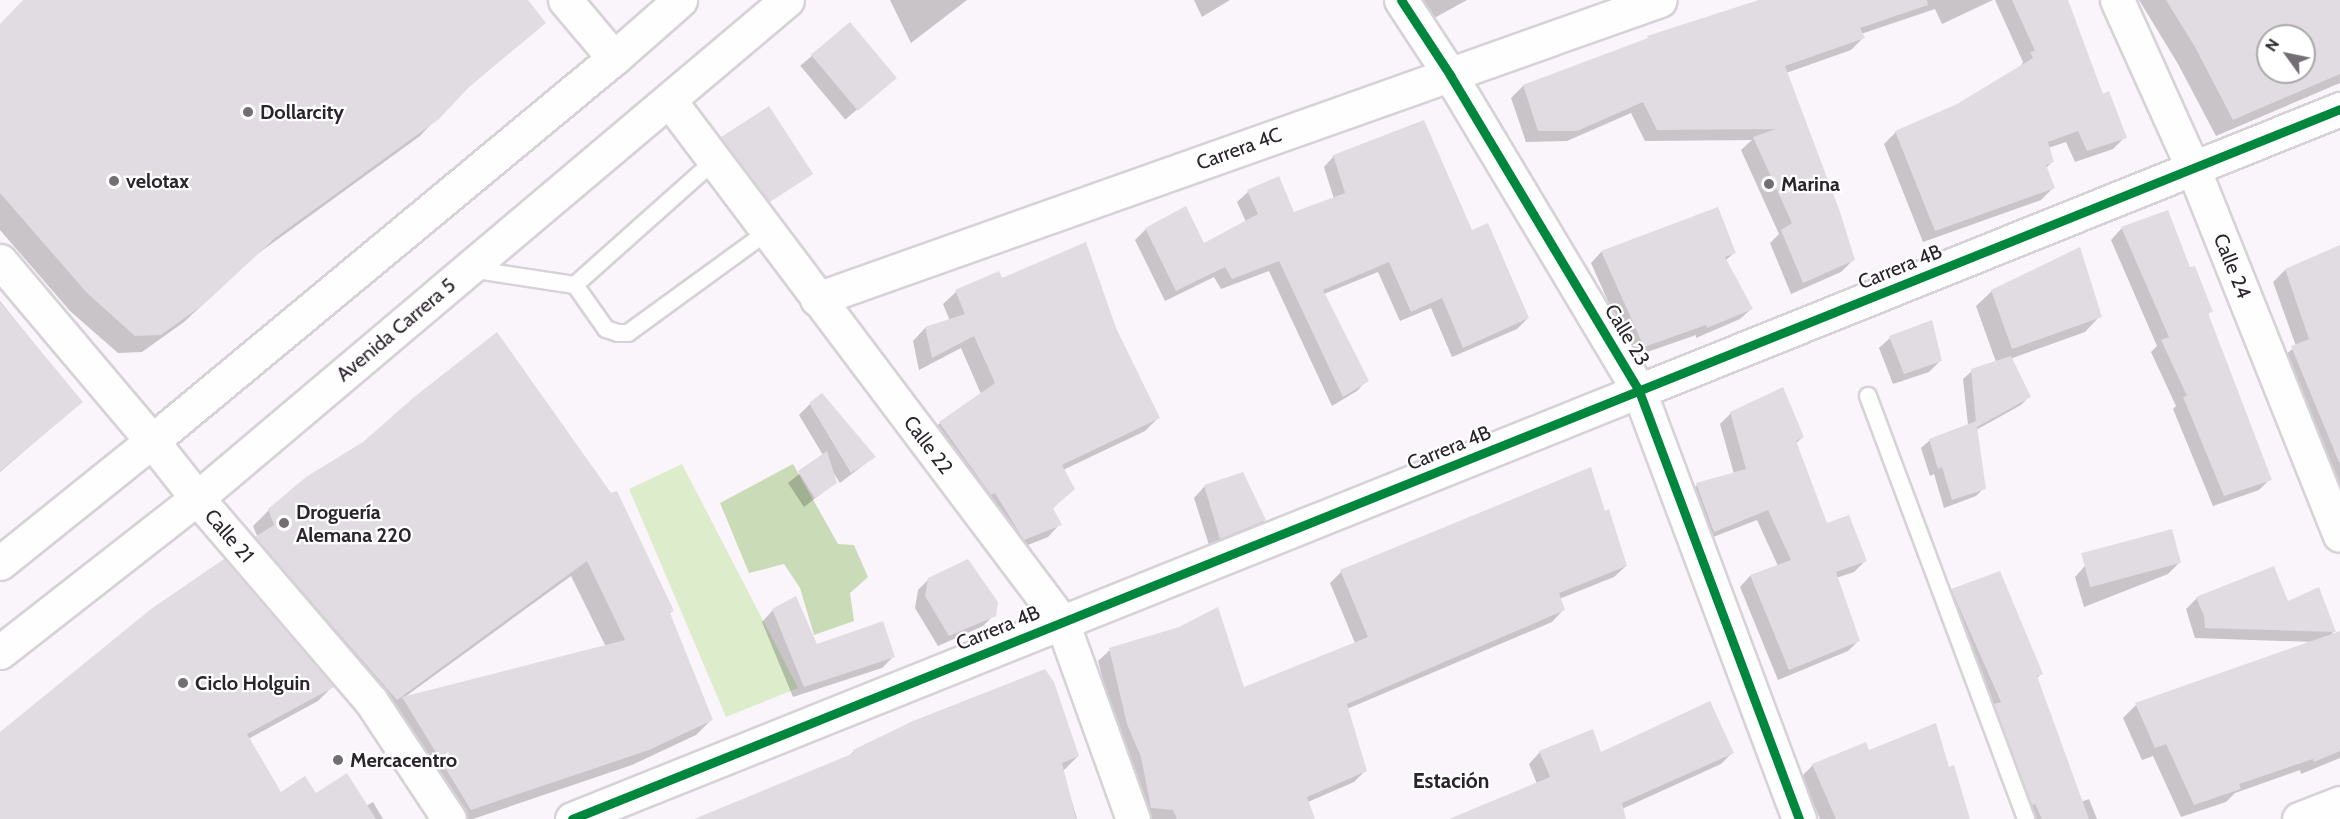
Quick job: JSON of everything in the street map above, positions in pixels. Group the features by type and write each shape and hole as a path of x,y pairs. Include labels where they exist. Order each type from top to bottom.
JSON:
{"street":[{"path":"565,0 614,58"},
{"path":"0,563 152,441 614,58 680,0"},
{"name":"Avenida Carrera 5","path":"0,652 197,498 787,0"},
{"name":"Calle 23","path":"1401,0 1450,75 1640,391 1799,819"},
{"name":"Carrera 4C","path":"817,299 1660,0"},
{"name":"Calle 24","path":"2117,0 2193,168 2340,535"},
{"name":"Calle 22","path":"669,100 1062,622 1133,819"},
{"name":"Carrera 4B","path":"572,819 2340,109"},
{"name":"Calle 21","path":"0,261 152,441 197,498 371,701 448,819"},
{"path":"2299,819 2340,803"}],"lane":[{"path":"575,285 714,161"},
{"path":"469,269 575,285 606,329 628,333 767,232"},
{"path":"1868,396 2026,819"}],"green space":[{"path":"682,464 798,688 726,717 629,489"},
{"path":"793,464 838,544 854,545 868,577 850,593 854,621 814,635 800,588 784,564 749,573 720,503"}],"building":[{"path":"23,0 528,0 546,23 471,85 439,119 275,238 204,304 161,335 135,336 87,293 0,193 0,24"},
{"path":"1759,0 1927,0 1928,5 1860,28 1865,38 1785,66 1840,212 1855,260 1803,283 1781,230 1792,223 1753,137 1776,129 1657,130 1643,102 1577,131 1538,131 1523,85 1648,38 1647,36"},
{"path":"2012,0 2068,0 2103,94 2109,91 2127,138 2087,151 2078,131 2048,142 2054,162 2046,165 2055,188 1935,231 1895,131 1957,104 2033,58 2030,52 2035,51"},
{"path":"2166,0 2340,0 2340,74 2233,120 2195,47"},
{"path":"850,22 897,78 858,111 811,55"},
{"path":"769,106 813,174 765,205 721,137"},
{"path":"1424,120 1472,230 1488,223 1529,318 1463,348 1442,298 1411,312 1389,262 1323,290 1369,381 1343,397 1279,261 1232,279 1225,267 1176,291 1145,228 1186,206 1204,243 1258,214 1247,190 1279,176 1294,212 1345,193 1333,155"},
{"path":"1718,207 1736,253 1725,257 1753,309 1707,328 1706,325 1644,347 1601,251"},
{"path":"2168,210 2190,267 2195,266 2213,312 2208,313 2272,480 2224,496 2183,397 2187,396 2161,340 2169,337 2121,227"},
{"path":"1086,242 1116,328 1160,418 1062,465 1075,489 1053,508 1062,525 1024,540 995,493 991,495 939,422 995,383 974,336 932,358 925,327 965,314 955,290 999,271 1002,278"},
{"path":"2340,245 2339,462 2291,346 2309,339 2285,269"},
{"path":"2080,247 2102,317 2012,349 1991,290"},
{"path":"0,302 83,402 0,471"},
{"path":"1932,320 1942,361 1904,374 1889,336"},
{"path":"497,332 611,493 617,491 674,611 670,613 713,720 649,750 471,810 402,697 625,640 587,561 397,700 255,537 274,525 268,509 306,477 363,442 413,398"},
{"path":"2011,356 2031,397 1977,427 1986,489 1952,500 1942,467 1938,469 1929,439 1976,421 1971,369"},
{"path":"1783,387 1804,437 1796,441 1827,523 1849,515 1867,561 1836,572 1860,641 1789,670 1750,575 1791,560 1768,510 1714,532 1696,483 1746,469 1730,412"},
{"path":"822,393 876,457 851,473 809,403"},
{"path":"827,451 837,483 815,498 798,471"},
{"path":"1591,467 1605,511 1609,509 1627,566 1559,593 1565,610 1347,704 1367,771 1307,797 1315,819 1177,819 1173,810 1151,808 1141,757 1127,724 1109,648 1179,627 1218,607 1244,687 1368,637 1340,570"},
{"path":"1243,472 1266,520 1220,539 1204,485"},
{"path":"2172,529 2181,563 2090,587 2081,553"},
{"path":"224,559 334,687 247,734 281,792 305,776 316,793 347,773 376,819 0,819 0,732 151,609"},
{"path":"968,559 998,602 996,616 949,636 925,596 928,578"},
{"path":"2274,566 2288,601 2319,587 2336,632 2205,628 2204,616 2196,597"},
{"path":"2000,571 2043,674 2037,676 2089,819 2042,819 2035,804 2032,805 1994,704 2001,702 1951,589"},
{"path":"796,596 817,644 883,621 895,657 804,687 772,609"},
{"path":"2340,631 2340,751 2314,762 2313,759 2239,784 2241,789 2194,805 2166,744 2155,748 2135,703"},
{"path":"1045,669 1054,682 1079,756 1062,763 1076,819 694,819 854,753 853,750 913,721"},
{"path":"1710,701 1734,753 1622,803 1626,819 1449,819 1550,777 1539,751 1593,729 1601,752"},
{"path":"1936,723 1949,767 1954,765 1970,819 1836,819 1812,764 1866,742 1869,750"}],"cycle path":[{"path":"1401,0 1450,75 1639,391 1799,819"},
{"path":"572,819 2340,109"}],"place":[{"name":"Dollarcity","path":"248,112"},
{"name":"velotax","path":"114,181"},
{"name":"Marina","path":"1769,184"},
{"name":"Droguería Alemana 220","path":"284,523"},
{"name":"Ciclo Holguin","path":"183,683"},
{"name":"Mercacentro","path":"338,760"}],"district":[{"name":"Estación","path":"1451,781"}]}
